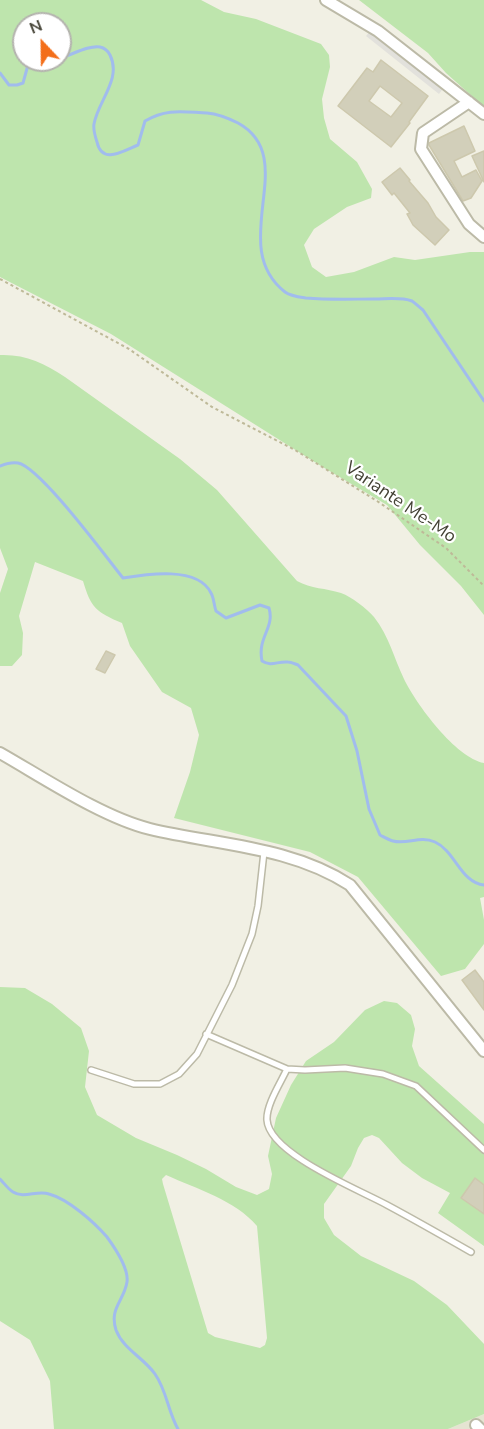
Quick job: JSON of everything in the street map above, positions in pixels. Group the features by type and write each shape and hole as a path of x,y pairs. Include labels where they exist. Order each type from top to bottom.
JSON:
{"street":[{"path":"326,0 378,31 484,114"},
{"path":"469,102 423,133 420,148 469,224 484,237"},
{"path":"0,753 111,815 149,829 230,843 309,863 329,871 350,885 484,1051"}],"lane":[{"path":"91,1070 134,1084 160,1084 179,1074 197,1054 232,986 252,934 258,906 264,852"},
{"path":"206,1034 287,1069 345,1068 383,1074 416,1086 484,1150"},
{"path":"287,1069 271,1101 267,1120 273,1135 323,1174 391,1207 471,1252"}],"path":[{"name":"Variante Me-Mo","path":"0,279 129,349 212,407 295,450 414,524 446,548 484,586"}],"shaded area":[{"path":"372,29 445,86 439,94 366,36"},
{"path":"484,1414 484,1429 448,1429"}],"green space":[{"path":"0,0 201,0 224,12 256,19 321,44 329,55 330,67 322,99 330,139 357,162 372,189 371,198 347,207 314,229 304,245 312,267 326,277 354,272 394,257 415,260 484,252 484,615 461,586 420,545 387,505 111,334 0,277"},
{"path":"359,0 484,0 484,107 446,73 428,53"},
{"path":"0,355 34,360 65,377 180,459 217,490 297,581 345,595 359,603 374,617 387,639 404,679 427,715 461,751 484,763 484,897 480,898 484,920 484,944 465,969 441,976 358,877 310,852 174,818 190,772 199,735 191,708 162,692 130,646 122,623 106,616 96,608 83,581 35,562 19,616 23,633 22,655 12,666 0,666 0,593 8,569 0,548"},
{"path":"0,987 25,988 52,1004 81,1028 89,1051 85,1087 97,1115 136,1138 177,1155 236,1187 257,1195 269,1189 272,1174 268,1156 276,1118 291,1085 306,1061 334,1042 365,1010 384,1001 397,1003 411,1015 415,1029 412,1046 419,1066 484,1124 484,1246 438,1213 450,1193 422,1178 402,1163 379,1138 372,1135 364,1138 351,1166 324,1204 324,1218 334,1235 361,1256 414,1281 447,1305 484,1344 484,1414 448,1429 54,1429 50,1381 30,1340 0,1321","holes":["166,1175 227,1202 257,1226 267,1338 265,1345 260,1348 215,1337 208,1333 163,1184 162,1179"]}],"building":[{"path":"381,60 428,96 391,147 338,106 367,68 373,72","holes":["380,86 402,103 391,117 369,101"]},
{"path":"464,126 475,151 454,161 462,177 476,170 482,181 471,198 463,201 429,143"},
{"path":"484,151 484,182 472,156"},
{"path":"400,168 428,203 436,217 449,230 435,245 413,225 407,214 410,213 382,182"},
{"path":"106,651 115,655 105,673 96,669"},
{"path":"475,970 484,982 484,1010 462,980"},
{"path":"475,1178 484,1185 484,1214 461,1198"}],"waterway":[{"path":"72,54 100,47 107,51 113,64 111,81 96,115 94,126 94,133 103,153 108,155 120,153 138,145 145,121 161,114 207,113 223,116 238,123 256,138 264,158 261,251 268,273 285,292 295,296 315,299 412,301 423,310 484,401"},
{"path":"0,73 9,85 17,85 23,83 26,72"},
{"path":"0,466 18,463 28,468 72,514 123,578 171,574 195,579 204,584 212,595 216,611 226,618 260,605 269,608 270,621 262,645 262,661 272,664 289,662 298,665 346,716 357,751 369,809 380,835 398,842 424,839 435,842 448,852 469,879 484,885"},
{"path":"0,1179 17,1194 44,1193 64,1201 88,1218 110,1242 121,1258 127,1276 125,1289 114,1316 116,1330 124,1343 155,1374 178,1429"}]}
